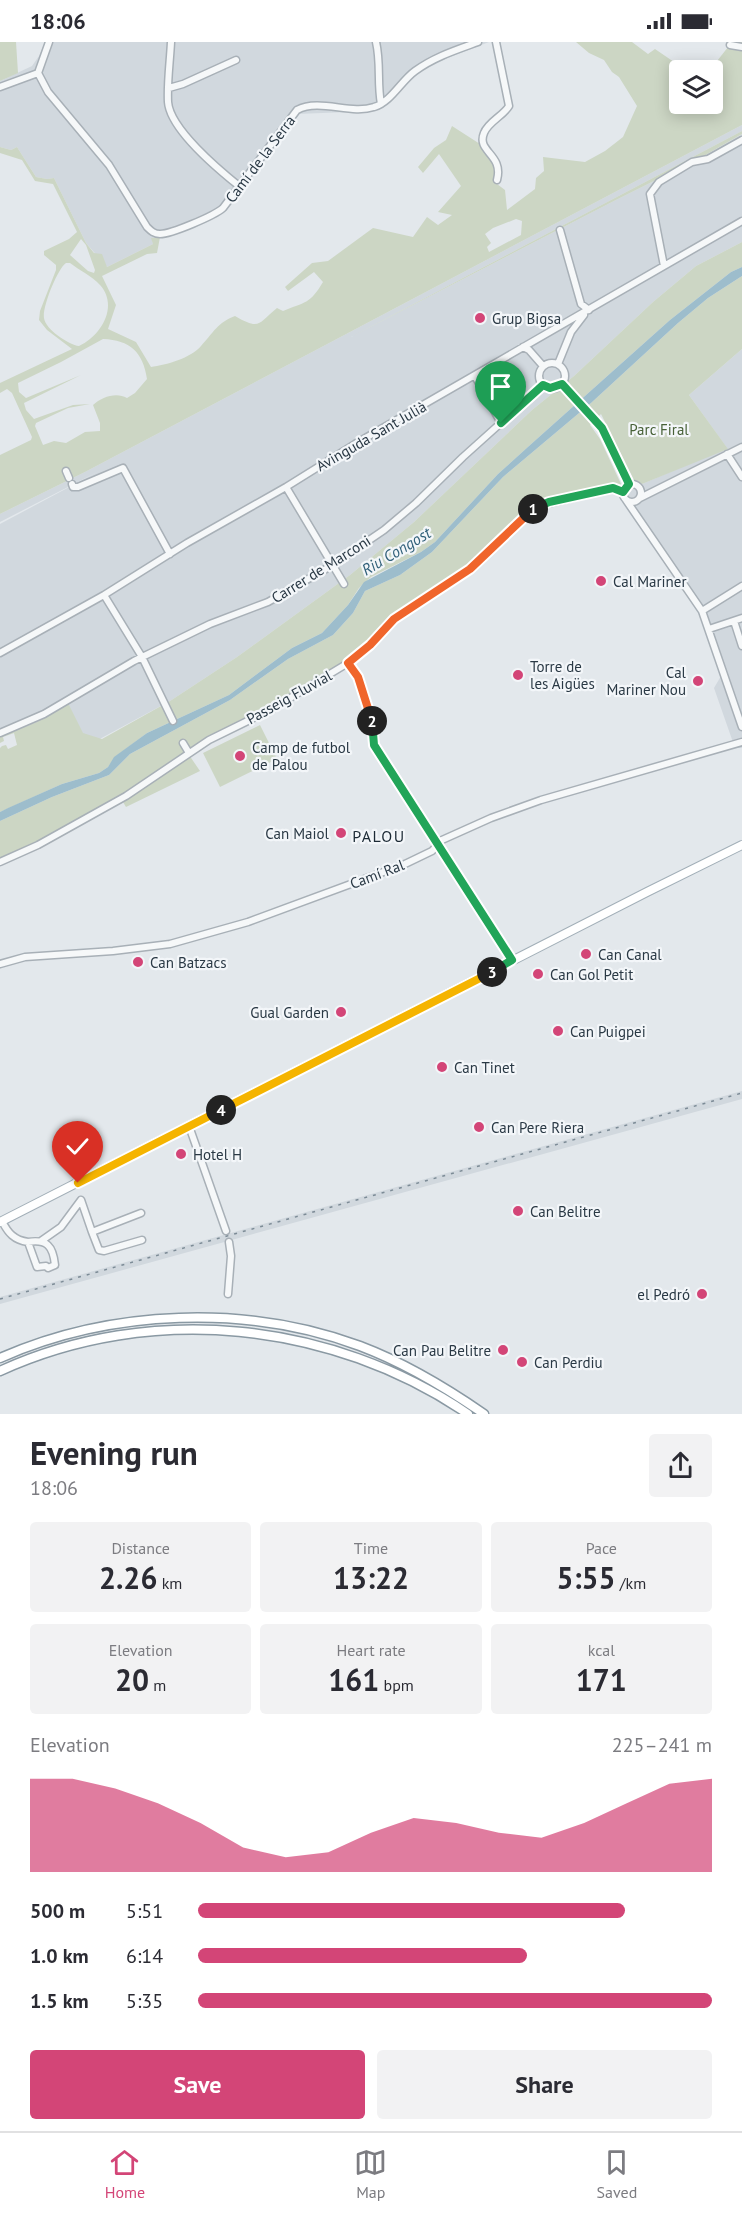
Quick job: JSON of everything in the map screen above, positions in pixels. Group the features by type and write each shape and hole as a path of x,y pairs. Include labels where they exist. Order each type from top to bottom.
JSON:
{"highway":[{"path":"0,1358 58,1337 121,1324 200,1318 262,1322 309,1331 381,1354 418,1372 484,1414"},
{"path":"0,1371 43,1354 100,1338 174,1330 233,1331 308,1342 355,1356 399,1374 468,1414"}],"main road":[{"path":"1,1222 742,843"}],"street":[{"path":"0,87 38,73 49,42"},
{"path":"171,42 170,109 180,126 204,156 239,186"},
{"path":"376,42 381,104"},
{"path":"381,104 409,76 427,63 478,42"},
{"path":"496,42 509,106 484,131 482,139 486,149 497,160 499,172 497,180"},
{"path":"730,45 742,47"},
{"path":"169,88 236,60"},
{"name":"Camí de la Serra","path":"38,73 48,92 110,165 150,231 163,234 211,216 222,208 297,110 309,106 366,108 381,104"},
{"path":"664,266 650,194 654,186 692,162 708,159 742,140"},
{"name":"Avinguda Sant Julià","path":"0,653 104,595 355,444 742,221"},
{"path":"558,364 571,332 589,310 581,303 560,231"},
{"path":"523,347 543,366"},
{"path":"543,366 558,364 564,372 563,386"},
{"path":"543,366 539,377 543,385 550,388 563,386"},
{"path":"475,376 501,423"},
{"name":"Carrer de Marconi","path":"0,733 33,720 142,657 210,624 268,602 331,566 384,530 410,508 543,385"},
{"path":"563,386 599,423 629,484"},
{"path":"626,500 632,502 742,447"},
{"path":"727,454 742,477"},
{"path":"69,478 74,487 78,487 123,468 170,554"},
{"path":"629,484 623,492 626,500 702,611 742,727"},
{"path":"629,484 636,484 640,497 634,510"},
{"path":"286,487 331,566 344,584"},
{"name":"Passeig Fluvial","path":"0,862 38,845 126,796 189,753 272,709 348,663 370,645 394,619 470,569 535,507 613,488 623,492"},
{"path":"702,611 742,586"},
{"path":"104,595 142,657 167,706 172,721"},
{"path":"709,629 742,618"},
{"path":"734,621 742,646"},
{"path":"348,663 358,677 372,723 374,745 512,960"},
{"name":"Camí Ral","path":"0,964 25,957 171,944 248,922 373,876 432,851 438,844 483,821 541,800 742,742"},
{"path":"183,743 189,753"},
{"path":"189,1126 226,1231"},
{"path":"1,1222 8,1233 19,1240 28,1242 41,1240 61,1227 81,1200 99,1250 104,1251 142,1240"},
{"path":"92,1232 141,1213"},
{"path":"28,1242 37,1267 46,1266 48,1268 56,1265 54,1252 48,1243 41,1240"},
{"path":"228,1294 231,1256 229,1242"}],"shaded area":[{"path":"45,42 489,42 422,68 383,108 373,111 297,114 229,207 217,217 152,238 153,244 107,267 86,243 54,178 36,177 17,147 11,150 0,147 0,81 32,66"},
{"path":"742,125 742,131 351,337 702,157 742,134 742,242 696,266 653,302 574,376 532,410 414,522 350,575 237,657 170,701 70,755 19,745 14,731 0,737 0,524 101,470 0,522 0,514 85,472"},
{"path":"742,349 742,748 735,748 714,688 721,676 699,613 621,497 620,490 628,481 634,480 642,484 727,448 689,395"},
{"path":"742,1091 742,1099 0,1304 0,1297"}],"green space":[{"path":"0,42 16,42 18,73 0,81"},
{"path":"576,42 632,42 648,54 655,49 671,60 669,60 669,114 723,114 723,60 718,60 732,42 742,42 742,125 85,472 0,514 0,455 31,440 32,437 12,393 7,389 0,393 0,383 72,349 47,330 39,320 40,311 56,270 56,265 44,255 44,251 69,239 77,232 53,184 35,181 22,160 0,153 0,147 11,150 17,147 36,177 54,178 86,243 94,253 102,254 107,267 153,244 151,238 160,237 157,253 147,254 102,276 116,305 108,329 136,342 151,367 171,363 191,354 229,318 235,316 255,324 277,308 283,311 306,301 314,295 323,282 314,272 288,291 285,287 312,263 328,261 373,228 413,237 427,217 438,225 452,215 438,212 461,186 439,154 423,173 418,167 434,148 446,140 452,126 494,153 502,167 493,181 505,190 507,210 535,189 536,178 544,171 543,157 585,162 605,151 623,137 637,106 619,77 612,72 604,60 589,53","holes":["516,219 522,221 521,235 489,252 487,247 491,243 485,234 493,228","81,239 86,245 94,273 88,271 70,255","66,263 70,263 100,285 108,302 108,311 100,328 79,346 58,336 48,327 44,318 48,297","103,339 121,342 134,349 142,362 147,379 135,393 127,398 118,395 109,396 93,405 100,423 100,431 85,432 66,443 54,441 43,445 35,426 36,423 68,408 90,404 73,405 34,419 26,410 24,403 81,375 26,398 19,392 18,383"]},
{"path":"742,131 742,134 702,157 351,337"},
{"path":"742,242 742,267 731,272 670,320 529,446 498,474 435,542 421,552 371,577 322,633 292,648 229,695 147,733 115,757 108,767 99,773 62,784 0,812 0,748 6,745 8,749 17,745 14,733 3,737 4,741 0,743 0,737 37,722 68,703 83,733 102,739 170,701 237,657 350,575 414,522 532,410 574,376 653,302 696,266"},
{"name":"Parc Firal","path":"742,276 742,349 689,395 728,449 642,484 634,480 601,414 590,425 600,439 621,484 619,487 613,486 533,505 501,532 470,565 395,615 366,645 347,660 269,708 238,721 187,752 200,771 126,807 120,797 29,847 0,860 0,821 52,797 109,775 130,754 230,700 288,659 333,635 353,613 365,591 400,575 432,552 503,477 591,403 678,323 708,298"},
{"name":"Camp de futbol de Palou","path":"260,725 277,759 220,787 203,753"}],"water":[{"path":"742,267 742,276 708,298 678,323 591,403 503,477 432,552 400,575 365,591 353,613 333,635 288,659 230,700 130,754 109,775 52,797 0,821 0,812 8,808 62,784 99,773 108,767 114,757 147,733 229,695 292,648 322,633 348,605 364,582 421,552 435,542 498,474 529,446 670,320 731,272"}],"railway":[{"path":"0,1299 742,1093"}],"place":[{"name":"Grup Bigsa","path":"480,318"},
{"name":"Cal Mariner","path":"601,581"},
{"name":"Torre de les Aigües","path":"518,675"},
{"name":"Cal Mariner Nou","path":"698,681"},
{"name":"Camp de futbol de Palou","path":"240,756"},
{"name":"Can Maiol","path":"341,833"},
{"name":"Can Canal","path":"586,954"},
{"name":"Can Batzacs","path":"138,962"},
{"name":"Can Gol Petit","path":"538,974"},
{"name":"Gual Garden","path":"341,1012"},
{"name":"Can Puigpei","path":"558,1031"},
{"name":"Can Tinet","path":"442,1067"},
{"name":"Can Pere Riera","path":"479,1127"},
{"name":"Hotel H","path":"181,1154"},
{"name":"Can Belitre","path":"518,1211"},
{"name":"el Pedró","path":"702,1294"},
{"name":"Can Pau Belitre","path":"503,1350"},
{"name":"Can Perdiu","path":"522,1362"}],"district":[{"name":"PALOU","path":"379,836"}],"route":[{"path":"78,1183 458,990 512,960 374,745 372,723 358,677 348,663 370,645 394,619 470,569 535,507 613,488 623,492 629,484 599,423 562,384 555,388 543,385 501,423"}],"water label":[{"name":"Riu Congost","path":"396,551"}]}
